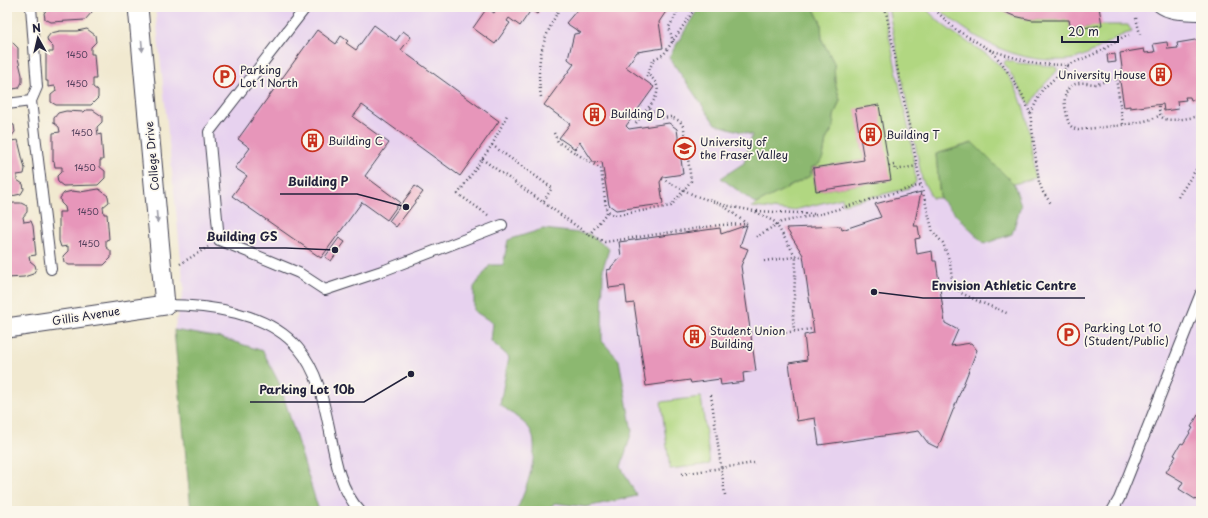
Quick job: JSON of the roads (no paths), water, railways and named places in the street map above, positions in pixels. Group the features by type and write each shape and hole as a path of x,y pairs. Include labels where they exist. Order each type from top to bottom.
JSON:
{"street":[{"name":"College Drive","path":"138,7 165,305"},
{"name":"Gillis Avenue","path":"7,328 165,305"}],"lane":[{"path":"31,7 37,86 31,101 51,269"},
{"path":"306,7 209,132 219,240 299,273 325,290 392,267 502,225"},
{"path":"1159,7 1164,11 1178,14 1201,15"},
{"path":"7,104 31,101"},
{"path":"1112,511 1119,499 1201,293"},
{"path":"165,305 194,305 225,310 252,318 277,330 297,347 311,369 323,398 338,472 354,505 360,511"}],"place":[{"name":"University House","path":"1161,75"},
{"name":"Parking Lot 1 North","path":"225,76"},
{"name":"Building D","path":"595,114"},
{"name":"Building T","path":"871,135"},
{"name":"Building C","path":"313,141"},
{"name":"University of the Fraser Valley","path":"685,148"},
{"name":"Building P","path":"406,207"},
{"name":"Building GS","path":"335,250"},
{"name":"Envision Athletic Centre","path":"874,292"},
{"name":"Parking Lot 10 (Student/Public)","path":"1069,334"},
{"name":"Student Union Building","path":"695,337"},
{"name":"Parking Lot 10b","path":"411,374"}]}
